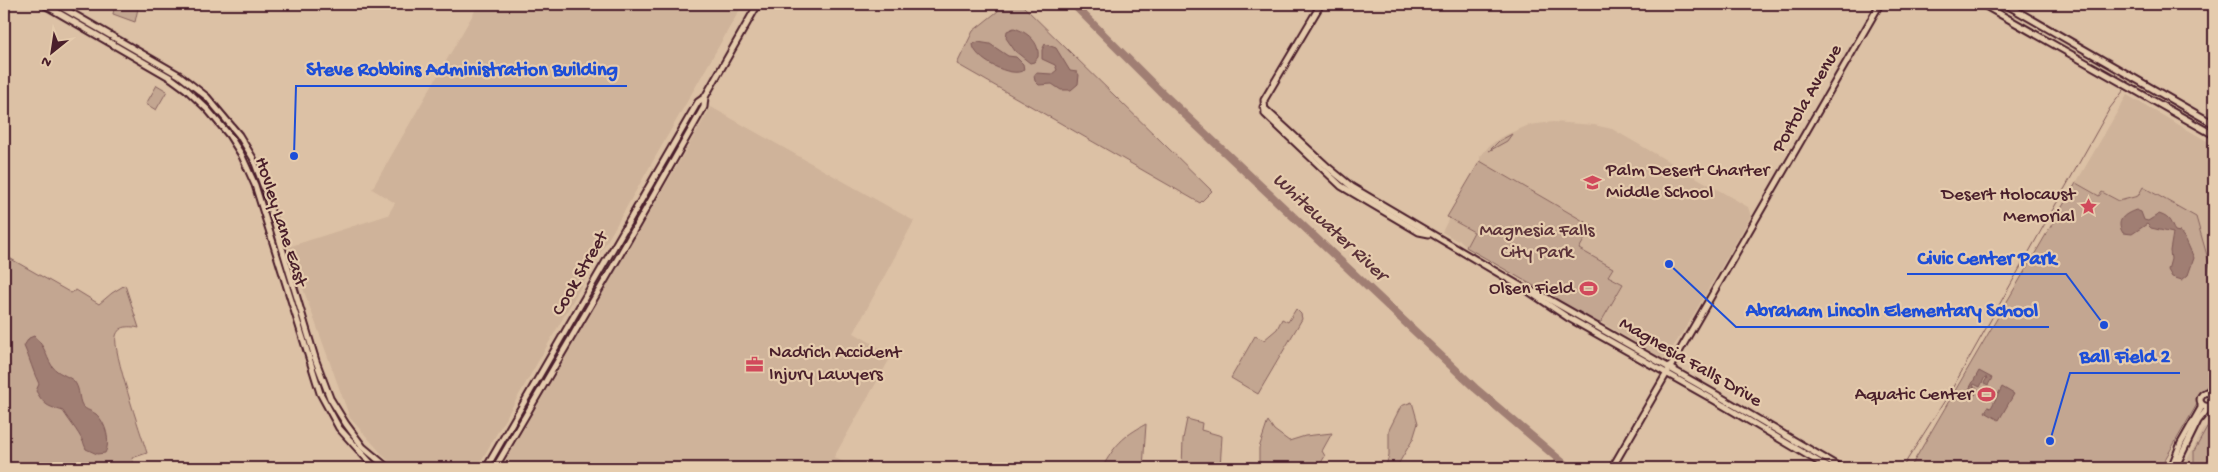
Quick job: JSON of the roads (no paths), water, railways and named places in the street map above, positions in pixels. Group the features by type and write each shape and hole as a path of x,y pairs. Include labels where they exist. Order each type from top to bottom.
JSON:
{"main road":[{"name":"Hovley Lane East","path":"43,4 171,78 208,110 229,135 241,154 255,185 320,393 339,428 376,468"},
{"name":"Hovley Lane East","path":"56,4 179,75 207,97 239,135 253,158 264,188 316,361 330,398 363,447 388,468"},
{"name":"Cook Street","path":"495,468 704,107 705,97 758,4"},
{"name":"Magnesia Falls Drive","path":"1321,4 1264,100 1263,107 1264,114 1341,186 1419,232 1430,234 1522,287 1567,317 1668,370 1840,468"},
{"name":"Portola Avenue","path":"1612,468 1880,4"},
{"path":"1874,14 1884,4"},
{"path":"1982,4 2214,135"},
{"path":"2005,4 2214,124"},
{"name":"Cook Street","path":"486,468 698,102 705,97"},
{"path":"618,258 620,237"},
{"name":"Magnesia Falls Drive","path":"1668,370 1829,468"},
{"path":"2173,468 2181,443 2201,408 2200,396 2208,392 2214,384"},
{"path":"2208,392 2214,396"},
{"path":"524,419 529,395"},
{"path":"2173,468 2198,420 2214,403"},
{"path":"2201,404 2209,407"}],"waterway":[{"name":"Whitewater River","path":"1073,4 1160,91 1475,388 1569,468"},
{"path":"1902,468 1949,394 2110,108 2124,90"}],"place":[{"name":"Steve Robbins Administration Building","path":"294,156"},
{"name":"Palm Desert Charter Middle School","path":"1592,182"},
{"name":"Desert Holocaust Memorial","path":"2089,206"},
{"name":"Abraham Lincoln Elementary School","path":"1669,264"},
{"name":"Olsen Field","path":"1588,289"},
{"name":"Civic Center Park","path":"2104,325"},
{"name":"Nadrich Accident Injury Lawyers","path":"755,364"},
{"name":"Aquatic Center","path":"1987,395"},
{"name":"Ball Field 2","path":"2050,441"}],"park label":[{"name":"Magnesia Falls City Park","path":"1537,242"}]}
